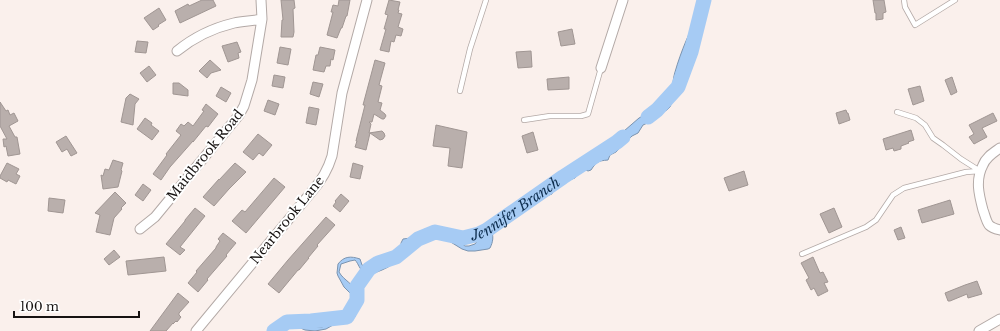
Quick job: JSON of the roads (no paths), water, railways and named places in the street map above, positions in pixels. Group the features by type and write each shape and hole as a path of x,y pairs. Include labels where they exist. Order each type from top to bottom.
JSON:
{"street":[{"name":"Maidbrook Road","path":"140,229 155,217 239,115 244,106 252,80 262,19 261,0"},
{"name":"Nearbrook Lane","path":"196,331 313,190 326,172 332,156 342,93 367,0"},
{"path":"601,68 623,0"},
{"path":"177,51 187,43 219,28 234,23 262,19"},
{"path":"1000,148 985,161 980,171 978,182 985,218 990,225 1000,230"},
{"path":"979,331 1000,319"}],"lane":[{"path":"460,91 470,49 486,0"},
{"path":"904,0 905,7 915,25 954,0"},
{"path":"524,120 550,116 581,116 588,114 601,68"},
{"path":"897,112 916,118 925,125 933,138 980,171"},
{"path":"802,254 866,227 876,220 893,195 904,188 966,172 980,171"}],"water":[{"name":"Jennifer Branch","path":"701,0 703,0 704,16 689,42 687,51 680,65 680,83 670,107 658,114 652,121 643,125 638,133 632,136 616,152 610,155 608,160 598,162 591,170 582,170 575,178 564,182 553,191 552,194 533,201 518,211 512,211 498,219 491,230 493,234 492,241 490,248 488,249 468,251 436,233 426,232 401,258 378,272 367,273 363,271 355,260 341,264 339,272 356,291 355,317 351,320 345,319 340,321 326,329 315,331 305,330 289,323 284,324 276,331 270,331 279,321 284,319 291,320 308,327 322,327 327,325 330,319 341,316 354,305 353,296 344,287 337,273 338,264 343,259 354,257 360,259 362,265 365,267 373,271 378,270 400,256 402,252 401,243 403,239 411,238 425,229 443,232 465,246 475,244 489,229 494,219 499,214 515,204 551,186 611,146 624,131 639,118 646,116 655,107 664,103 670,96 674,75 680,56 701,10"}],"waterway":[{"name":"Jennifer Branch","path":"648,117 657,110 678,87 691,52 704,0"},
{"name":"Jennifer Branch","path":"274,331 287,322 347,317 357,300 357,286 369,269 378,263 396,257 418,239 435,232 463,238 479,234 487,230 623,137"}]}
